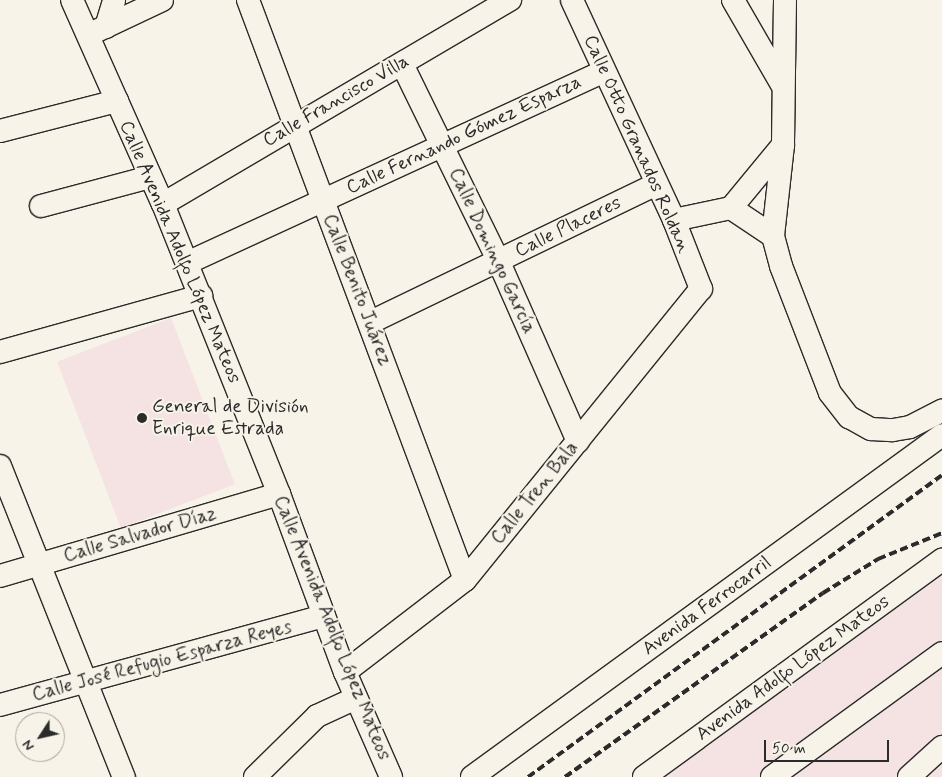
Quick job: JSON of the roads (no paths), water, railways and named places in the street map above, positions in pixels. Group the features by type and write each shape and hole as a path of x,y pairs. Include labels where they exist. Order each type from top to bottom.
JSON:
{"street":[{"path":"72,0 97,31"},
{"path":"97,31 114,0"},
{"path":"97,31 162,0"},
{"name":"Calle Benito Juárez","path":"248,0 321,200 371,322 465,580"},
{"name":"Calle Francisco Villa","path":"163,204 293,125 402,64 510,0"},
{"name":"Calle Otto Granados Roldan","path":"572,0 674,220 702,289"},
{"path":"733,0 783,88"},
{"path":"784,0 783,145 773,236 781,266 830,393 848,417 871,429 893,430 910,427 942,412"},
{"name":"Calle Avenida Adolfo López Mateos","path":"97,31 117,101 201,296 279,494 345,672 391,777"},
{"name":"Calle Domingo García","path":"402,64 498,260 578,441"},
{"name":"Calle Fernando Gómez Esparza","path":"187,263 604,71"},
{"path":"0,131 117,101"},
{"path":"674,220 731,208 783,145"},
{"path":"41,206 150,177"},
{"name":"Calle Placeres","path":"371,322 656,184"},
{"path":"731,208 773,236"},
{"name":"Calle Tren Bala","path":"345,672 465,580 702,289"},
{"path":"0,352 201,296"},
{"name":"Avenida Ferrocarril","path":"472,777 942,435"},
{"path":"0,466 42,564 124,777"},
{"name":"Calle Salvador Díaz","path":"0,576 279,494"},
{"name":"Avenida Adolfo López Mateos","path":"644,777 942,560"},
{"name":"Calle José Refugio Esparza Reyes","path":"0,705 88,683 324,616"},
{"path":"772,777 942,653"},
{"path":"255,777 317,716 356,698"},
{"path":"909,777 942,747"}],"railway":[{"path":"528,777 942,475"},
{"path":"565,777 823,593 878,559 942,533"}],"place":[{"name":"General de División Enrique Estrada","path":"142,418"}]}
